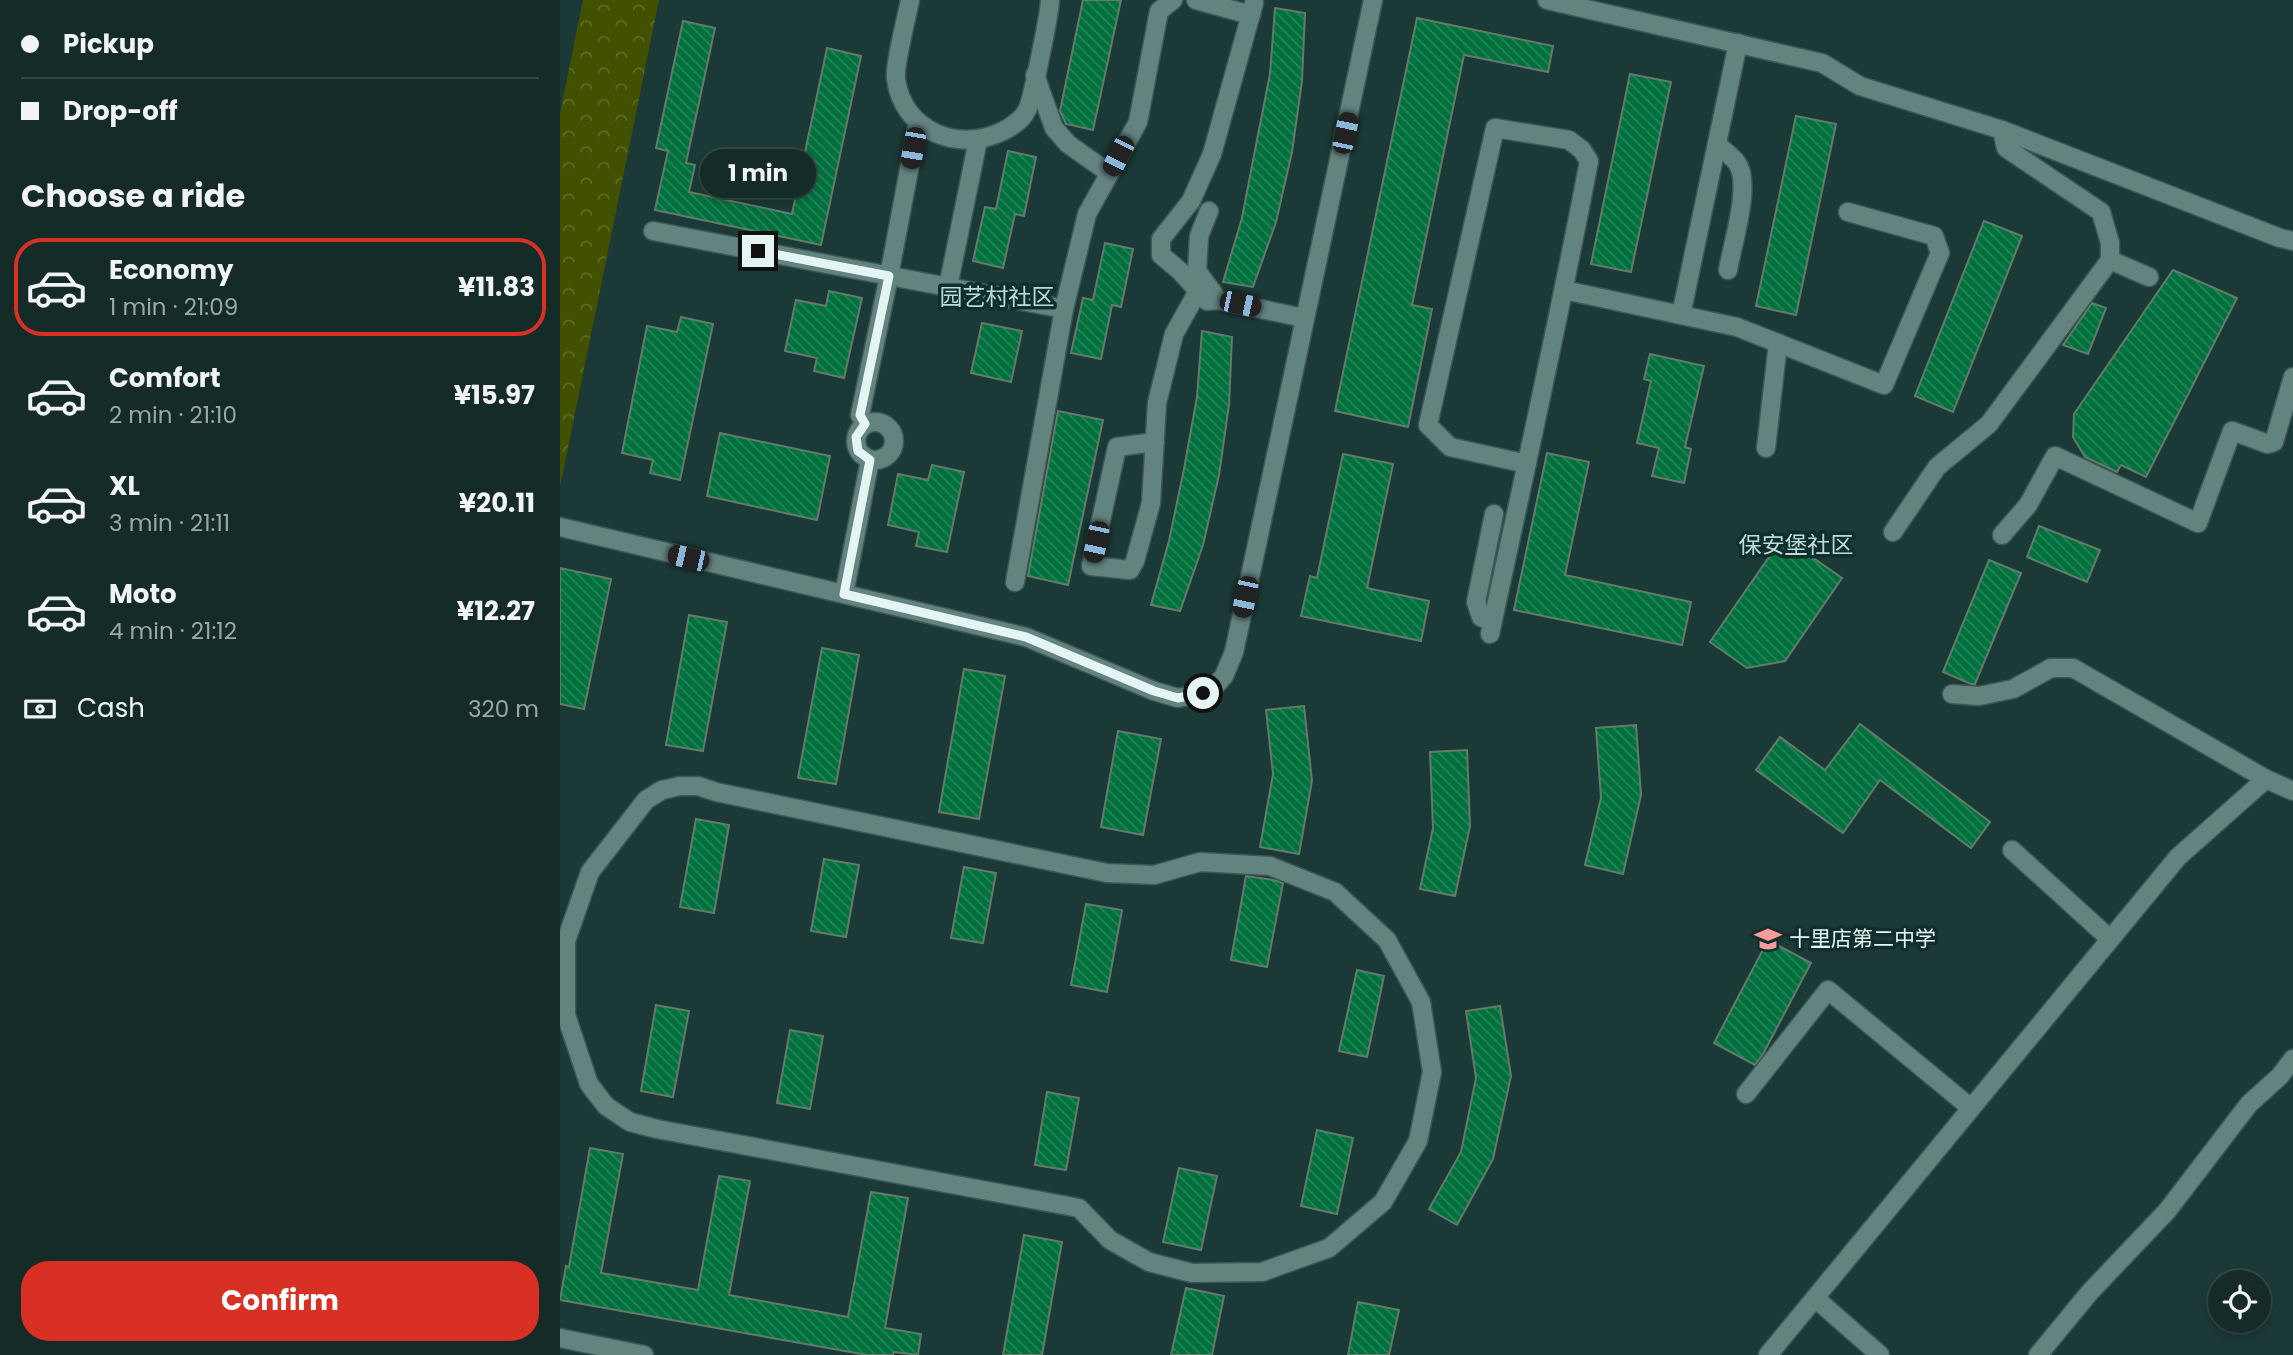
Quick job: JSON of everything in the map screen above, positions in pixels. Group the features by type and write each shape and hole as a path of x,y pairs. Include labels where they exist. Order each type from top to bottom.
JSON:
{"street":[{"path":"910,0 896,78 903,102 918,122 939,136 963,141 988,139 1010,128 1028,110 1050,0"},
{"path":"1015,582 1065,309 1087,214 1138,122 1159,11 1172,0"},
{"path":"1196,0 1252,9 1212,154 1191,201 1161,239 1161,256 1180,271 1207,301 1218,300 1304,318"},
{"path":"560,527 1026,637 1154,691 1178,698 1203,693 1215,686 1224,676 1234,652 1373,0"},
{"path":"1547,0 1822,62 1860,86 2002,130 2293,241"},
{"path":"1681,315 1738,43"},
{"path":"1035,75 1054,128 1068,144 1109,173"},
{"path":"865,424 860,415 918,122"},
{"path":"1494,514 1476,602 1481,617 1491,628 1527,464 1564,290 1589,161 1582,150 1569,140 1495,128 1428,425 1450,447 1527,464"},
{"path":"1893,532 1937,467 1989,424 2110,260 2110,243 2101,212 2006,148 2002,130"},
{"path":"948,287 978,140"},
{"path":"1717,145 1737,162 1742,172 1743,192 1728,270"},
{"path":"1209,211 1199,236 1197,271 1218,300"},
{"path":"1564,290 1737,327 1884,385 1940,253 1934,236 1848,212"},
{"path":"653,231 1065,309"},
{"path":"2110,260 2149,277"},
{"path":"1155,442 1116,447 1091,565 1130,570 1135,561 1151,502 1155,442 1157,403 1174,334 1198,291"},
{"path":"1766,447 1778,343"},
{"path":"2003,535 2028,505 2055,456 2198,523 2232,431 2268,444 2274,442 2293,377"},
{"path":"880,422 886,425 894,438 894,446 885,458 870,460 858,451 856,437 865,424 880,422"},
{"path":"844,594 870,460"},
{"path":"1952,694 1979,696 2013,689 2051,668 2073,668 2266,779 2293,791"},
{"path":"1768,1355 2178,857 2266,779"},
{"path":"680,786 698,786 716,792 1107,873 1154,875 1199,863 1270,866 1335,892 1387,940 1421,1002 1432,1072 1418,1141 1382,1202 1329,1248 1262,1272 1192,1273 1149,1262 1119,1246 1079,1208 630,1122 606,1106 590,1084 566,1015 566,941 590,872 646,800 662,790 680,786"},
{"path":"2012,850 2110,939"},
{"path":"1746,1094 1828,990 1971,1108"},
{"path":"2038,1355 2090,1292 2167,1211 2249,1104 2280,1076 2293,1059"},
{"path":"1815,1298 1880,1355"},
{"path":"560,1338 644,1355"}],"green space":[{"path":"583,0 659,0 560,487 560,113"}],"building":[{"path":"1083,0 1121,0 1093,130 1066,124 1060,111"},
{"path":"1275,8 1305,13 1302,81 1292,152 1276,222 1253,287 1223,282 1242,218 1270,74"},
{"path":"1417,18 1553,46 1548,72 1464,55 1412,305 1432,309 1408,427 1335,411"},
{"path":"683,21 715,28 686,163 695,165 689,192 792,214 827,48 861,56 821,245 655,210 668,151 656,148"},
{"path":"1630,74 1671,82 1631,272 1591,264"},
{"path":"1796,116 1836,124 1796,315 1756,306"},
{"path":"1008,151 1036,157 1024,216 1015,214 1003,268 973,261 985,207 996,209"},
{"path":"1984,221 2022,236 1953,412 1915,396"},
{"path":"1105,243 1133,249 1121,307 1112,305 1101,359 1071,353 1083,298 1093,300"},
{"path":"2173,270 2237,298 2146,477 2121,465 2117,472 2085,457 2073,437 2074,414"},
{"path":"829,291 862,298 844,378 814,371 817,358 785,351 796,300 826,306"},
{"path":"2092,303 2106,308 2088,354 2063,345"},
{"path":"681,317 713,324 680,480 650,473 653,460 622,453 647,326 677,332"},
{"path":"982,323 1022,331 1011,382 971,373"},
{"path":"1202,331 1232,337 1229,405 1219,475 1203,545 1180,611 1151,605 1169,541 1184,469 1197,397"},
{"path":"1650,354 1704,366 1685,447 1691,449 1684,483 1652,476 1659,448 1637,443 1651,381 1644,379"},
{"path":"1058,411 1103,420 1068,585 1028,576"},
{"path":"720,433 830,456 817,520 707,496"},
{"path":"1547,453 1589,462 1565,575 1691,602 1682,645 1514,610"},
{"path":"1343,454 1393,464 1367,588 1429,601 1421,641 1301,616 1310,576 1317,578"},
{"path":"932,465 964,472 947,552 916,546 919,532 888,525 898,474 928,480"},
{"path":"2039,526 2100,550 2087,582 2027,557"},
{"path":"1783,537 1842,578 1785,661 1747,668 1710,642"},
{"path":"1989,560 2021,573 1975,684 1971,684 1943,672"},
{"path":"560,568 611,579 584,709 560,704"},
{"path":"689,615 727,622 703,751 666,745"},
{"path":"822,648 859,655 836,784 798,778"},
{"path":"964,669 1005,676 979,819 939,812"},
{"path":"1304,706 1312,781 1299,854 1260,847 1273,774 1266,710"},
{"path":"1860,724 1990,822 1971,848 1880,780 1843,833 1756,770 1780,737 1825,770"},
{"path":"1636,725 1641,795 1623,874 1585,865 1601,798 1596,728"},
{"path":"1118,731 1161,739 1143,835 1101,827"},
{"path":"1467,750 1470,826 1455,896 1420,889 1433,828 1430,752"},
{"path":"696,819 729,825 714,913 680,907"},
{"path":"824,859 859,865 846,937 811,931"},
{"path":"964,867 996,873 983,943 951,938"},
{"path":"1246,876 1283,883 1267,967 1231,960"},
{"path":"1086,904 1122,910 1107,992 1071,985"},
{"path":"1768,940 1811,963 1755,1065 1714,1043"},
{"path":"1357,970 1384,976 1367,1057 1339,1051"},
{"path":"656,1005 689,1011 673,1097 641,1091"},
{"path":"1500,1006 1511,1076 1493,1159 1457,1225 1429,1209 1461,1152 1476,1078 1466,1011"},
{"path":"790,1030 823,1036 810,1109 777,1103"},
{"path":"1047,1092 1079,1098 1066,1170 1035,1165"},
{"path":"1317,1130 1353,1138 1337,1214 1301,1206"},
{"path":"590,1148 623,1154 601,1273 698,1290 719,1176 750,1181 729,1295 848,1317 871,1192 908,1198 885,1328 921,1334 918,1355 894,1352 893,1355 867,1355 560,1300 566,1266 569,1267"},
{"path":"1179,1168 1217,1176 1201,1250 1163,1242"},
{"path":"1024,1235 1062,1242 1042,1355 1003,1355"},
{"path":"1186,1288 1224,1296 1212,1355 1171,1355"},
{"path":"1358,1302 1399,1310 1389,1355 1348,1355"}],"place":[{"name":"十里店第二中学","path":"1768,939"}],"district":[{"name":"园艺村社区","path":"997,297"},
{"name":"保安堡社区","path":"1796,545"}],"route":[{"path":"758,251 889,276 860,415 865,424 856,437 858,451 870,460 844,594 1026,637 1154,691 1178,698 1203,693"}]}
